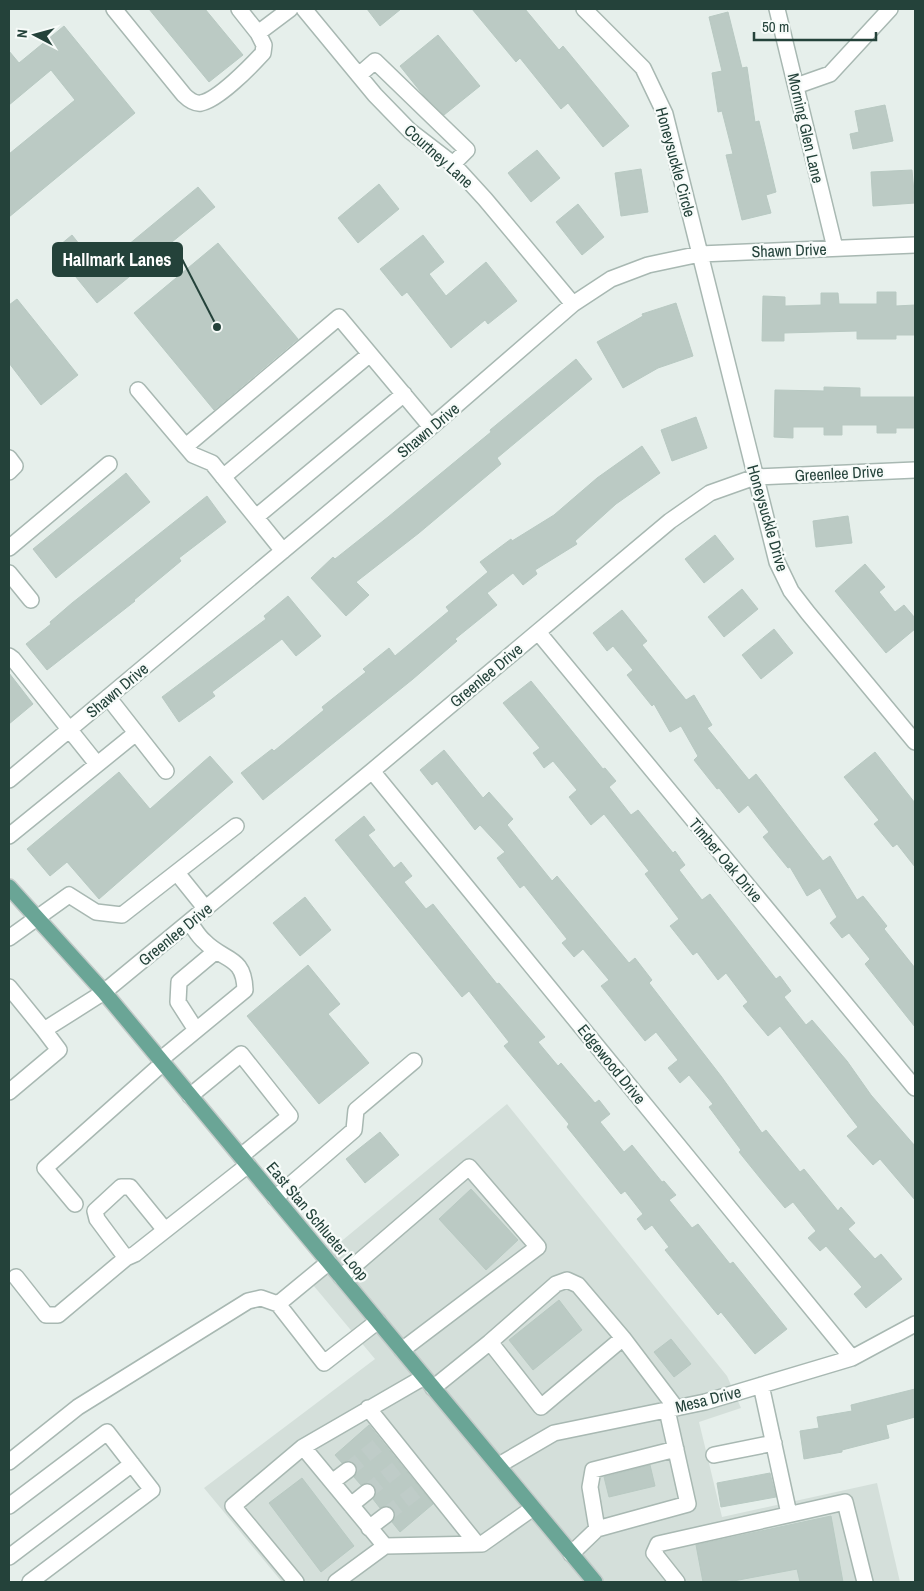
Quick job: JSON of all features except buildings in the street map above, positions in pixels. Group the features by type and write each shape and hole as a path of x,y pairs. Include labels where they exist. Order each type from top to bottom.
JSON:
{"main road":[{"name":"East Stan Schlueter Loop","path":"9,887 104,992 595,1582"}],"street":[{"path":"114,9 184,95 190,101 198,103 212,99 263,53 264,45 258,32 239,9"},
{"path":"258,32 290,9"},
{"name":"Courtney Lane","path":"304,9 359,75 410,131 453,164 573,304"},
{"name":"Honeysuckle Circle","path":"584,9 643,68 657,94 665,114 700,254"},
{"name":"Morning Glen Lane","path":"777,9 835,248"},
{"path":"796,86 830,74 890,9"},
{"path":"359,75 375,61 391,76 467,150 453,164"},
{"name":"Shawn Drive","path":"11,773 69,730 431,427 573,304 612,279 648,265 700,254 915,245"},
{"name":"Honeysuckle Drive","path":"700,254 777,562 791,591 915,742"},
{"path":"186,446 340,317 431,427"},
{"path":"223,477 370,354"},
{"path":"138,390 193,455 212,463 283,551"},
{"path":"256,517 404,394"},
{"path":"9,458 15,466 9,472"},
{"path":"12,539 109,464"},
{"name":"Greenlee Drive","path":"44,1030 104,992 372,771 670,521 710,493 755,478 915,470"},
{"path":"9,573 31,600"},
{"name":"Timber Oak Drive","path":"538,632 915,1088"},
{"path":"9,656 97,764"},
{"path":"108,697 166,771"},
{"path":"9,836 136,733"},
{"name":"Edgewood Drive","path":"372,771 852,1358"},
{"path":"9,938 69,895 96,912 122,915 177,874 236,826"},
{"path":"177,874 206,909"},
{"path":"75,1204 45,1168 196,1030 245,990 244,975 239,965 203,941 190,922"},
{"path":"196,1030 178,1002 179,982 216,951"},
{"path":"9,987 59,1050 9,1092"},
{"path":"16,1277 46,1315 58,1315 126,1258 135,1254 165,1230 244,1161 290,1116 241,1054 190,1096"},
{"path":"275,1198 354,1130 356,1110 414,1061"},
{"path":"341,1277 469,1167 538,1247 402,1350"},
{"path":"126,1258 97,1220 95,1211 121,1187 130,1187 165,1230"},
{"path":"278,1304 329,1262"},
{"path":"296,1582 233,1506 303,1447 368,1408 429,1382 490,1342 556,1284 567,1280 578,1285 623,1338 672,1409 676,1449 688,1504 597,1529 571,1554"},
{"path":"9,1462 78,1408 248,1301 261,1298 278,1304 324,1363 378,1321"},
{"name":"Mesa Drive","path":"499,1465 554,1433 706,1402 852,1358 915,1324"},
{"path":"490,1342 542,1407 623,1338"},
{"path":"761,1385 789,1514"},
{"path":"368,1408 386,1439 477,1544"},
{"path":"9,1506 107,1432 152,1490 30,1582"},
{"path":"714,1455 774,1443"},
{"path":"303,1447 385,1546"},
{"path":"597,1529 590,1486 593,1470 676,1449"},
{"path":"9,1557 132,1464"},
{"path":"332,1482 348,1470"},
{"path":"351,1505 367,1492"},
{"path":"677,1582 654,1553 658,1544 845,1502 864,1582"},
{"path":"336,1582 385,1546 482,1544 533,1508"},
{"path":"369,1528 386,1515"}],"shaded area":[{"path":"507,1104 727,1376 741,1408 699,1422 722,1517 877,1483 900,1582 282,1582 204,1488 375,1359 303,1273"}],"tunnel":[{"path":"348,1470 383,1441"},
{"path":"367,1492 402,1464"},
{"path":"386,1515 422,1487"}],"place":[{"name":"Hallmark Lanes","path":"217,327"}]}
